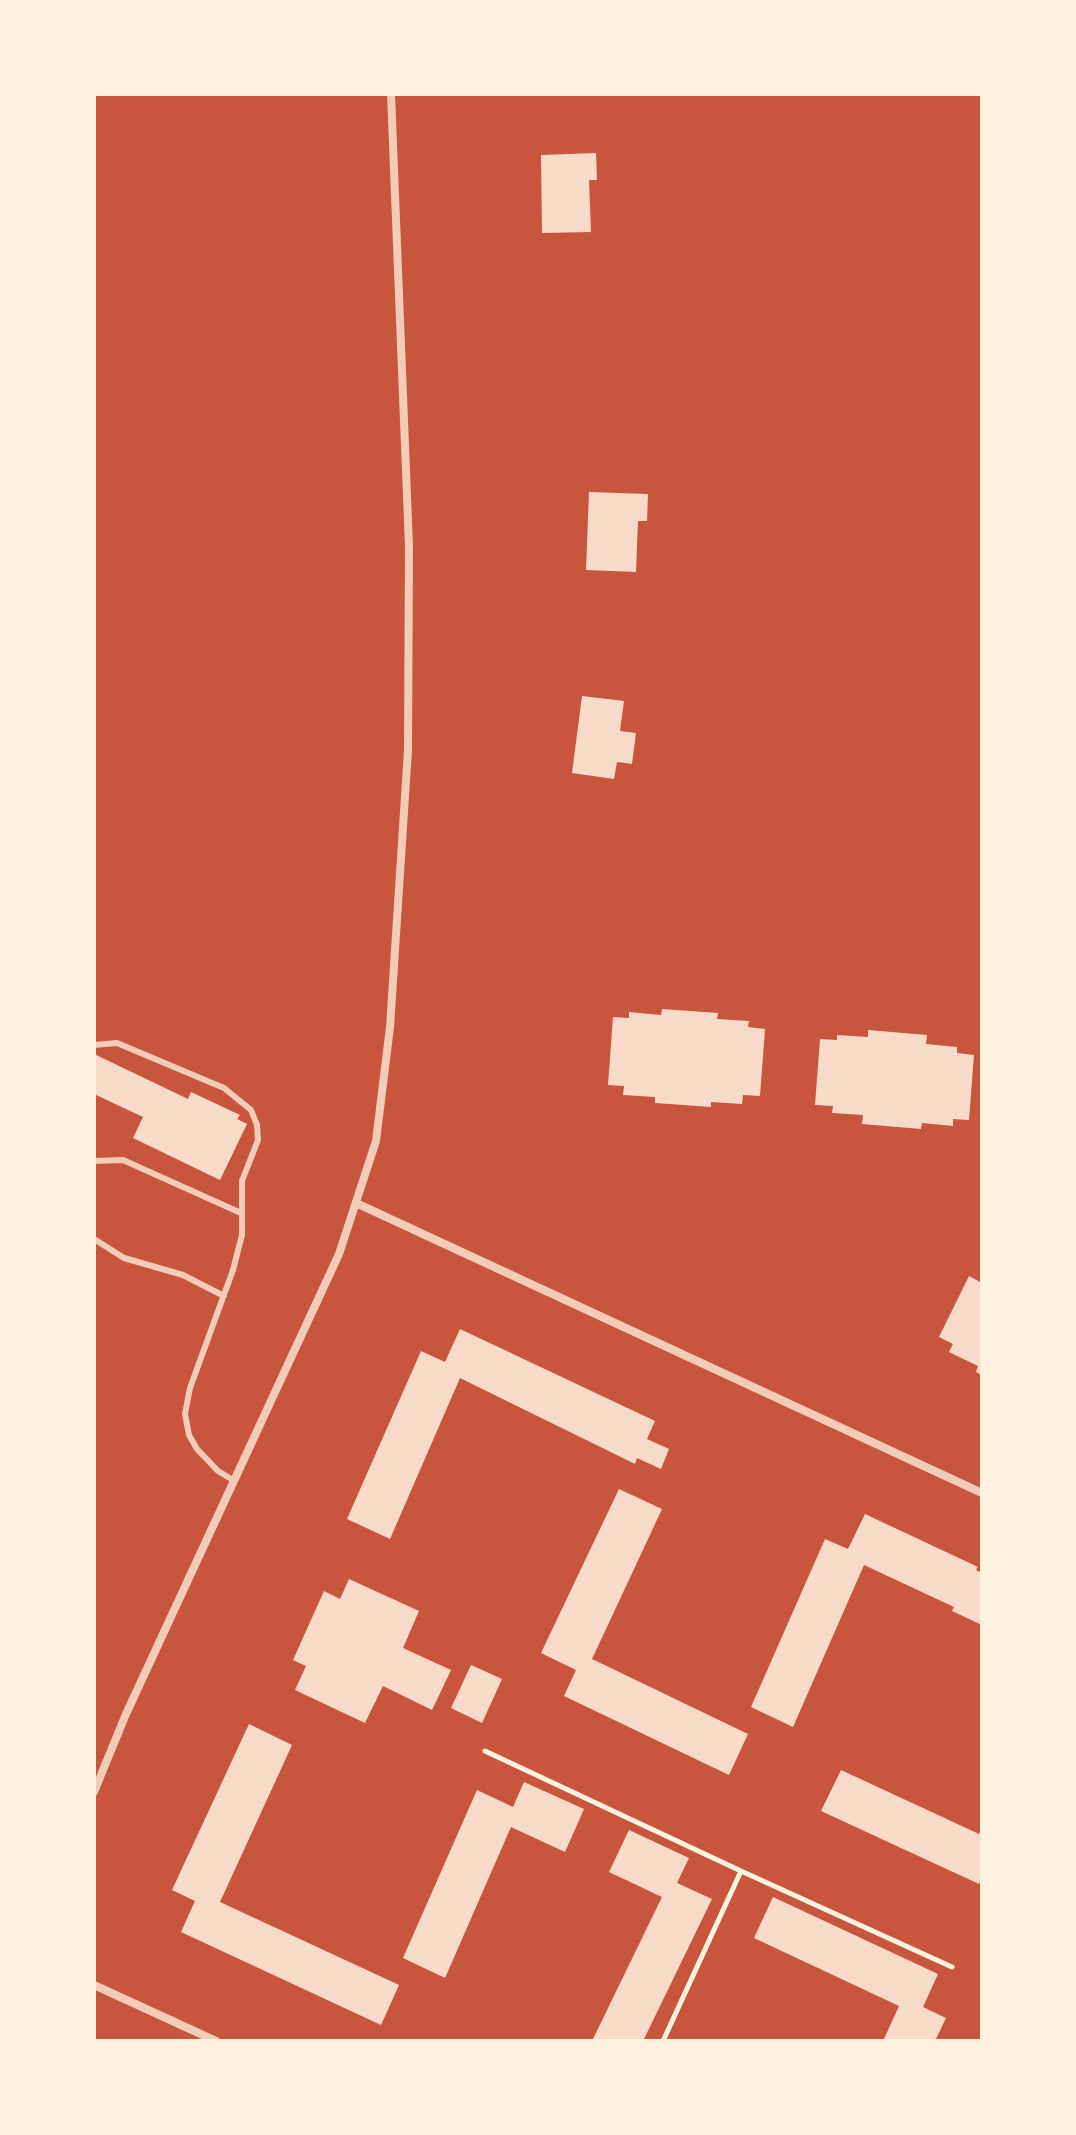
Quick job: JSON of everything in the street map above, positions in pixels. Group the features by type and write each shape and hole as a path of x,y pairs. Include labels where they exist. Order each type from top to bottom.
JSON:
{"street":[{"path":"94,1792 233,1480 339,1254 376,1141 383,1098 408,750 409,546 391,94"},
{"path":"356,1203 982,1493"},
{"path":"94,1985 216,2041"}],"lane":[{"path":"94,1045 117,1043 224,1088 251,1110 257,1125 258,1140 242,1181 242,1235 224,1296 190,1388 185,1414 189,1435 197,1449 218,1471 233,1480"},
{"path":"94,1161 123,1160 241,1213"},
{"path":"94,1239 124,1258 183,1275 224,1296"}],"path":[{"path":"485,1751 952,1967"},
{"path":"663,2041 741,1871"}],"building":[{"path":"596,153 597,180 589,180 591,232 542,233 541,155"},
{"path":"589,492 648,494 647,521 638,521 636,572 586,570"},
{"path":"582,696 624,701 620,731 636,733 632,764 617,762 614,779 572,773"},
{"path":"662,1009 718,1013 717,1019 749,1021 748,1027 765,1029 760,1096 743,1095 742,1104 711,1102 711,1107 655,1103 655,1097 623,1095 624,1086 608,1085 613,1017 629,1018 629,1012 661,1015"},
{"path":"868,1030 927,1035 926,1044 957,1047 957,1053 974,1055 969,1120 953,1119 953,1126 922,1123 921,1129 862,1124 863,1115 832,1113 833,1106 815,1105 820,1039 837,1040 837,1035 868,1037"},
{"path":"94,1054 188,1099 191,1092 240,1115 237,1119 247,1124 220,1180 133,1138 143,1117 94,1094"},
{"path":"969,1276 982,1283 982,1375 976,1372 978,1366 949,1352 953,1344 939,1337"},
{"path":"460,1329 655,1421 647,1439 669,1449 661,1469 637,1458 635,1464 460,1378 390,1539 347,1519 421,1351 445,1362"},
{"path":"619,1489 662,1509 592,1659 748,1734 729,1775 564,1696 576,1670 541,1653"},
{"path":"865,1514 978,1567 976,1570 982,1573 982,1625 952,1611 954,1607 864,1565 793,1727 751,1707 825,1539 848,1549"},
{"path":"349,1579 419,1611 403,1648 451,1670 432,1710 383,1686 365,1723 295,1690 306,1666 293,1660 324,1591 340,1599"},
{"path":"471,1665 502,1679 482,1723 451,1708"},
{"path":"249,1724 292,1745 220,1902 399,1985 381,2025 181,1932 195,1901 172,1890"},
{"path":"841,1770 979,1834 982,1828 982,1876 979,1884 821,1811"},
{"path":"524,1782 584,1809 565,1852 511,1827 445,1978 403,1958 477,1790 513,1807"},
{"path":"629,1830 689,1858 677,1883 712,1899 643,2041 592,2041 662,1897 609,1872"},
{"path":"773,1897 938,1974 923,2007 946,2018 935,2041 883,2041 899,2006 754,1938"}]}
